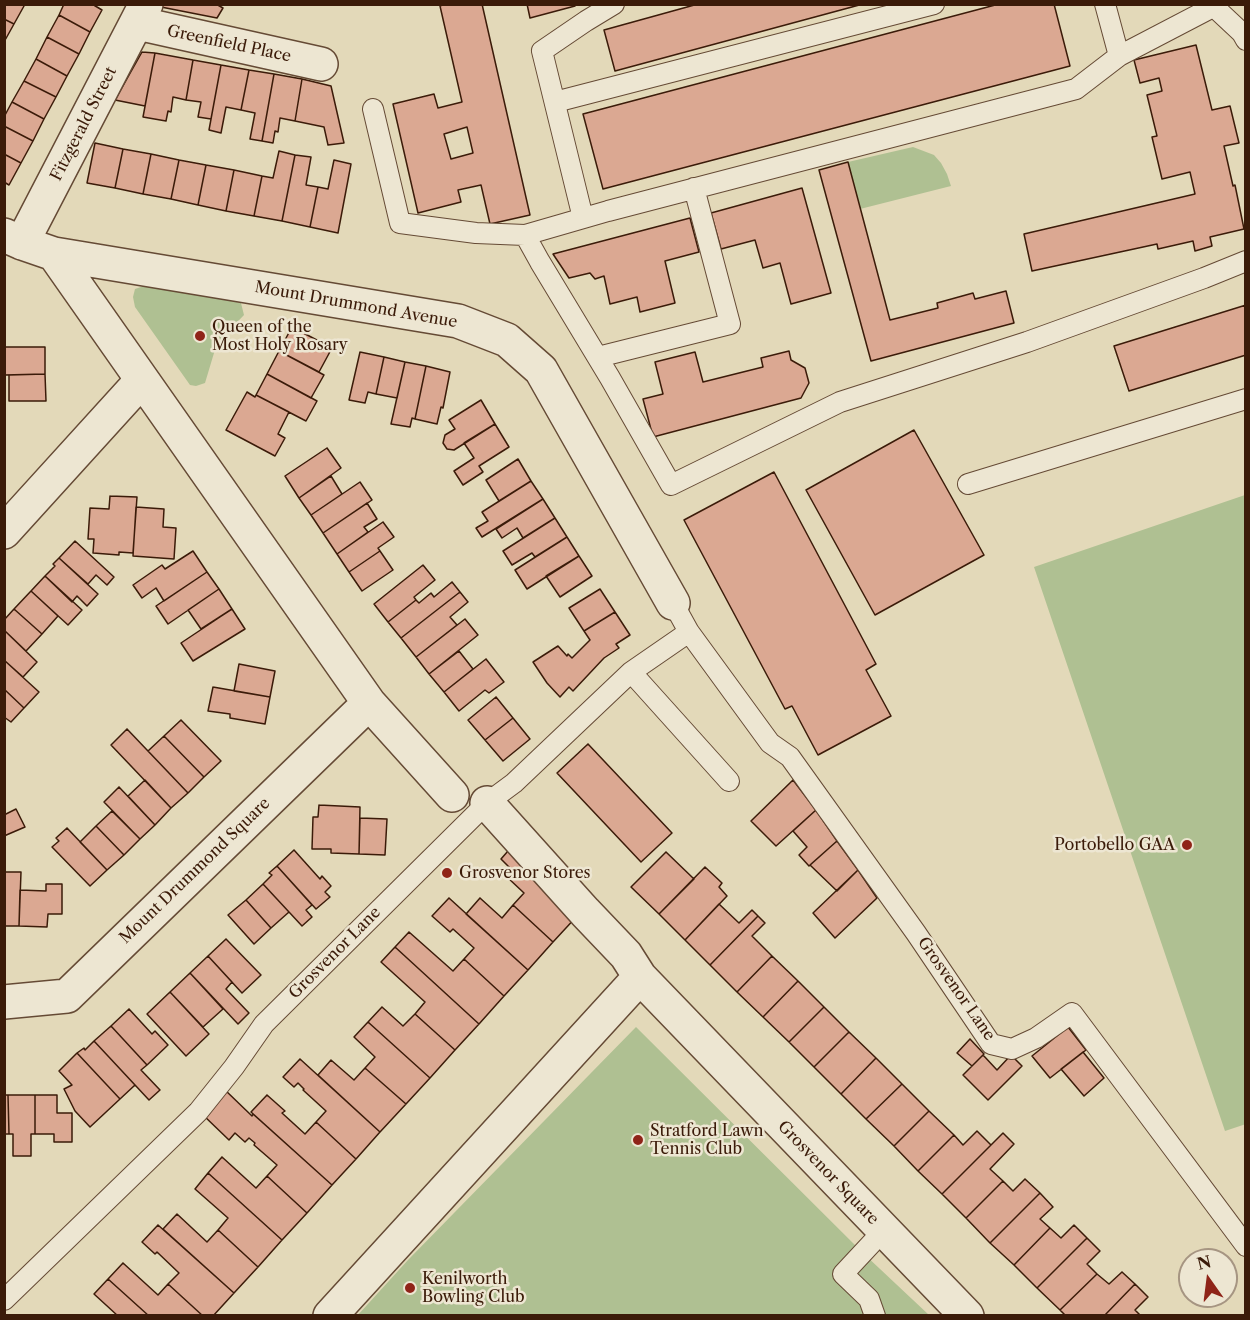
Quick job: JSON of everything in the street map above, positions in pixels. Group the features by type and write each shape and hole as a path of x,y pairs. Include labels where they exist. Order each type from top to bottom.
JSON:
{"street":[{"name":"Greenfield Place","path":"141,14 321,64"},
{"name":"Fitzgerald Street","path":"13,239 141,14"},
{"name":"Mount Drummond Avenue","path":"13,239 54,254 458,321 507,340 541,370 673,603"},
{"path":"54,254 369,703 452,795"},
{"path":"4,532 142,380"},
{"name":"Mount Drummond Square","path":"4,1002 67,996 369,703"},
{"name":"Grosvenor Square","path":"487,803 626,955 640,977 967,1316"},
{"path":"330,1316 640,977"}],"lane":[{"path":"583,218 542,51 614,4"},
{"path":"555,102 934,4"},
{"path":"1105,4 1119,56"},
{"path":"373,109 400,223 476,234 525,235 694,188 1076,88 1119,56 1212,6 1242,33 1245,40"},
{"path":"598,357 730,324 694,188"},
{"path":"525,235 671,485 840,402 1027,342 1245,261"},
{"path":"968,484 1245,399"},
{"name":"Grosvenor Lane","path":"673,603 689,632 770,743 790,757 916,933 991,1044 1012,1050 1036,1038 1072,1013 1245,1246"},
{"name":"Grosvenor Lane","path":"4,1300 198,1112 234,1067 264,1024 487,803 514,783 631,672 689,632"},
{"path":"631,672 729,781"},
{"path":"452,795 487,803"},
{"path":"875,1316 869,1299 843,1274 884,1230"}],"green space":[{"path":"913,147 934,155 941,163 951,186 860,209 848,162"},
{"path":"144,286 166,287 241,303 244,315 217,343 205,383 190,385 135,307 133,297 135,289"},
{"name":"Portobello GAA","path":"1245,495 1246,1124 1225,1131 1034,567"},
{"name":"Stratford Lawn Tennis Club","path":"636,1027 863,1253 929,1315 357,1316 408,1260"}],"building":[{"path":"4,4 24,6 14,24 4,19"},
{"path":"64,4 92,4 102,10 90,32 59,15"},
{"path":"163,4 216,4 223,8 217,18 161,7"},
{"path":"482,4 530,215 490,224 481,185 458,190 461,202 418,213 393,104 434,94 438,108 462,102 440,6","holes":["467,127 473,153 451,159 444,134"]},
{"path":"527,4 575,4 575,6 530,18"},
{"path":"698,4 863,4 615,71 604,30"},
{"path":"999,4 1054,4 1070,66 603,189 583,114"},
{"path":"59,15 90,32 79,54 47,37"},
{"path":"4,19 14,24 4,42"},
{"path":"47,37 79,54 67,76 36,59"},
{"path":"1196,45 1212,110 1230,106 1239,143 1224,146 1244,229 1210,237 1212,246 1195,251 1193,241 1158,249 1157,244 1032,271 1024,234 1195,194 1190,172 1162,179 1152,137 1157,136 1147,95 1162,91 1159,78 1140,83 1134,60"},
{"path":"142,52 155,53 145,106 115,100"},
{"path":"155,53 193,60 186,100 173,97 171,112 168,111 166,121 143,117"},
{"path":"36,59 67,76 56,97 24,81"},
{"path":"193,60 221,65 211,119 198,117 201,102 186,100"},
{"path":"221,65 249,70 241,110 226,107 221,133 209,130"},
{"path":"249,70 274,74 262,141 250,139 255,113 241,110"},
{"path":"274,74 302,79 295,121 280,118 278,132 275,131 273,143 262,141"},
{"path":"302,79 331,86 344,143 328,145 324,127 295,121"},
{"path":"24,81 56,97 44,119 12,102"},
{"path":"12,102 44,119 33,141 4,126 4,117"},
{"path":"4,126 33,141 21,163 4,154"},
{"path":"95,143 123,149 115,188 87,183"},
{"path":"123,149 151,154 143,194 115,188"},
{"path":"279,151 295,155 282,221 254,216 262,176 273,178"},
{"path":"4,154 21,163 9,185 4,182"},
{"path":"151,154 179,160 171,199 143,194"},
{"path":"295,155 311,157 306,185 318,187 310,227 282,221"},
{"path":"179,160 206,165 198,205 171,199"},
{"path":"334,160 351,164 338,233 310,227 318,187 328,189"},
{"path":"848,162 890,320 938,308 937,303 973,293 975,299 1006,291 1014,323 871,361 819,170"},
{"path":"206,165 234,170 226,211 198,205"},
{"path":"234,170 262,176 254,216 226,211"},
{"path":"802,188 831,293 791,304 780,263 763,268 755,240 721,249 711,213"},
{"path":"690,218 699,252 665,261 675,303 640,312 637,297 610,304 604,276 595,279 590,273 569,278 553,254"},
{"path":"1246,305 1246,355 1129,391 1114,346"},
{"path":"292,327 332,348 319,372 279,351"},
{"path":"4,347 45,347 45,374 4,375"},
{"path":"279,351 324,375 311,398 267,374"},
{"path":"789,351 791,360 805,368 809,383 801,398 653,437 643,399 663,394 655,362 695,352 703,382 763,367 761,358"},
{"path":"360,352 384,357 376,394 368,392 365,403 349,400"},
{"path":"384,357 405,362 397,398 376,394"},
{"path":"405,362 426,366 415,419 412,418 410,427 391,424"},
{"path":"426,366 450,372 443,408 441,407 437,424 415,419"},
{"path":"45,374 46,401 9,401 9,375"},
{"path":"267,374 317,401 306,421 256,395"},
{"path":"247,392 289,412 278,434 285,438 275,456 226,430"},
{"path":"481,400 495,424 454,450 447,449 443,443 445,435 455,429 449,420"},
{"path":"495,424 509,447 479,466 483,472 463,485 454,471 474,458 464,443"},
{"path":"914,430 984,555 875,615 806,490"},
{"path":"327,448 341,468 299,498 285,476"},
{"path":"518,459 531,481 499,501 486,480"},
{"path":"774,472 876,664 866,670 891,716 818,755 792,706 785,709 684,520"},
{"path":"331,476 342,494 311,515 299,498"},
{"path":"531,481 543,499 482,537 476,528 488,521 482,512"},
{"path":"360,482 372,500 323,533 311,515"},
{"path":"110,496 137,497 133,553 119,552 119,555 93,553 94,539 88,539 90,508 109,509"},
{"path":"543,499 555,518 523,538 517,528 502,538 496,529"},
{"path":"367,503 377,519 364,527 368,532 337,554 323,533"},
{"path":"136,507 164,509 163,527 176,528 174,559 133,556"},
{"path":"555,518 567,537 535,557 532,553 512,565 503,551"},
{"path":"383,522 394,537 378,548 380,551 349,572 337,554"},
{"path":"567,537 579,556 527,589 515,570"},
{"path":"75,541 114,577 107,585 96,575 88,584 59,558"},
{"path":"193,551 207,572 164,601 156,588 142,598 133,585 162,565 165,569"},
{"path":"380,551 393,570 362,591 349,572"},
{"path":"579,556 592,576 560,597 546,576"},
{"path":"59,558 98,594 87,606 77,596 72,602 45,576"},
{"path":"423,565 435,580 414,597 416,600 388,622 374,604"},
{"path":"207,572 219,589 168,624 156,606"},
{"path":"45,576 82,610 68,625 31,591"},
{"path":"452,582 460,592 401,638 388,622 416,600 419,603 431,593 434,597"},
{"path":"219,589 232,609 201,629 188,610"},
{"path":"600,589 615,612 584,631 569,608"},
{"path":"31,591 58,616 42,634 14,609"},
{"path":"460,592 468,602 450,617 457,625 416,657 401,638"},
{"path":"14,609 42,634 26,651 4,630 4,620"},
{"path":"232,609 245,629 193,661 181,643"},
{"path":"615,612 630,635 616,644 619,648 604,658 573,691 569,687 560,697 533,662 558,646 572,658 590,640 584,631"},
{"path":"465,619 478,635 429,674 416,657"},
{"path":"4,630 37,662 23,677 4,660"},
{"path":"459,651 473,669 444,692 429,674"},
{"path":"486,659 504,682 489,693 485,690 459,711 444,692"},
{"path":"4,660 39,692 24,708 4,689"},
{"path":"239,664 275,671 270,697 234,691"},
{"path":"213,687 270,697 265,724 230,718 230,714 208,711"},
{"path":"4,689 24,708 11,722 4,717"},
{"path":"496,697 513,718 485,740 468,720"},
{"path":"513,718 530,739 503,761 485,740"},
{"path":"181,720 221,761 204,777 164,736"},
{"path":"127,729 188,793 171,808 111,745"},
{"path":"164,736 204,777 188,793 148,751"},
{"path":"588,744 672,833 641,862 557,773"},
{"path":"145,780 171,808 155,825 128,796"},
{"path":"793,780 816,810 776,846 751,821"},
{"path":"119,787 155,825 140,839 104,802"},
{"path":"319,805 360,807 359,854 331,853 331,849 312,849 313,817 318,817"},
{"path":"16,809 25,827 4,836 4,815"},
{"path":"816,810 837,841 809,866 799,855 807,847 793,831"},
{"path":"112,811 140,839 124,855 96,826"},
{"path":"360,818 387,819 385,855 359,854"},
{"path":"96,826 124,855 107,870 80,842"},
{"path":"67,828 107,870 90,886 52,847 59,841 56,838"},
{"path":"837,841 858,870 837,891 810,865"},
{"path":"294,850 320,879 322,876 331,886 325,892 330,897 316,909 277,866"},
{"path":"508,851 578,915 553,942 513,905 524,893 507,877 513,871 501,859"},
{"path":"666,852 694,879 659,914 631,887"},
{"path":"277,866 312,905 306,910 312,917 302,926 263,884 272,875 269,873"},
{"path":"705,867 722,883 719,887 727,896 685,940 659,914"},
{"path":"858,870 877,898 835,938 813,913"},
{"path":"5,872 21,872 19,926 4,926"},
{"path":"46,884 62,884 62,914 48,914 47,927 19,926 20,890 46,891"},
{"path":"263,884 289,912 271,928 246,900"},
{"path":"449,898 528,970 504,996 464,959 474,948 453,929 450,932 432,916"},
{"path":"480,898 502,918 513,905 553,942 528,970 466,914"},
{"path":"246,900 271,928 254,944 228,915"},
{"path":"719,904 739,923 752,910 758,916 710,965 685,940"},
{"path":"758,916 765,923 752,936 772,956 737,992 710,965"},
{"path":"409,932 453,971 464,959 504,996 479,1024 395,947"},
{"path":"226,939 261,975 242,993 208,956"},
{"path":"395,947 479,1024 455,1050 415,1014 425,1002 381,962"},
{"path":"208,956 232,982 226,989 249,1013 238,1024 190,973"},
{"path":"772,956 798,981 763,1017 737,992"},
{"path":"190,973 223,1009 203,1027 170,992"},
{"path":"798,981 824,1007 789,1042 763,1017"},
{"path":"170,992 209,1034 186,1056 147,1014"},
{"path":"382,1007 403,1026 415,1014 455,1050 430,1078 368,1022"},
{"path":"824,1007 849,1032 814,1067 789,1042"},
{"path":"129,1009 152,1034 155,1031 168,1045 147,1065 111,1026"},
{"path":"368,1022 430,1078 406,1104 365,1068 375,1057 354,1037"},
{"path":"111,1026 147,1065 141,1070 160,1090 149,1100 94,1041"},
{"path":"1068,1027 1086,1050 1050,1078 1032,1056"},
{"path":"849,1032 876,1058 841,1094 814,1067"},
{"path":"970,1039 984,1054 972,1066 957,1053"},
{"path":"94,1041 135,1085 120,1099 77,1053 84,1048 85,1050"},
{"path":"1083,1052 1104,1078 1084,1096 1061,1069"},
{"path":"77,1053 120,1099 90,1127 75,1111 64,1089 72,1085 59,1071"},
{"path":"983,1055 997,1070 1011,1055 1022,1066 988,1100 963,1075"},
{"path":"876,1058 902,1084 866,1119 841,1094"},
{"path":"300,1059 380,1132 356,1159 316,1122 326,1111 298,1083 294,1087 283,1077"},
{"path":"331,1060 354,1080 365,1068 406,1104 380,1132 318,1075"},
{"path":"902,1084 929,1111 894,1146 866,1119"},
{"path":"224,1089 332,1185 307,1213 267,1176 277,1165 254,1145 255,1143 249,1138 245,1142 235,1133 229,1140 202,1114"},
{"path":"4,1095 8,1095 9,1134 5,1134 4,1148"},
{"path":"8,1095 35,1095 35,1134 31,1134 31,1156 13,1156 13,1134 9,1134"},
{"path":"35,1095 57,1095 57,1113 72,1113 72,1142 54,1142 54,1134 35,1134"},
{"path":"267,1095 285,1111 282,1113 305,1134 316,1122 356,1159 332,1185 251,1112"},
{"path":"929,1111 954,1135 918,1171 894,1146"},
{"path":"977,1131 991,1145 942,1194 918,1171 954,1135 963,1145"},
{"path":"1003,1133 1014,1144 990,1169 1003,1181 966,1218 942,1194"},
{"path":"222,1157 256,1188 267,1176 307,1213 282,1240 208,1173"},
{"path":"208,1173 282,1240 258,1267 218,1230 228,1218 195,1189"},
{"path":"1025,1179 1040,1193 990,1243 966,1218 1003,1181 1013,1191"},
{"path":"1040,1193 1053,1207 1040,1219 1050,1228 1014,1265 990,1243"},
{"path":"177,1214 207,1242 218,1230 258,1267 234,1293 163,1229"},
{"path":"158,1225 234,1293 213,1316 203,1316 168,1284 179,1273 157,1252 155,1254 142,1242"},
{"path":"1074,1225 1087,1238 1037,1288 1014,1265 1050,1228 1061,1238"},
{"path":"1087,1238 1100,1251 1087,1264 1097,1274 1060,1310 1037,1288"},
{"path":"123,1263 158,1295 168,1284 203,1316 149,1316 108,1279"},
{"path":"1122,1272 1135,1284 1104,1316 1066,1316 1060,1310 1097,1274 1109,1284"},
{"path":"108,1279 149,1316 118,1316 94,1294"},
{"path":"1135,1284 1148,1297 1135,1310 1141,1316 1104,1316"}],"place":[{"name":"Queen of the Most Holy Rosary","path":"200,336"},
{"name":"Portobello GAA","path":"1187,845"},
{"name":"Grosvenor Stores","path":"447,873"},
{"name":"Stratford Lawn Tennis Club","path":"638,1140"},
{"name":"Kenilworth Bowling Club","path":"410,1288"}]}
